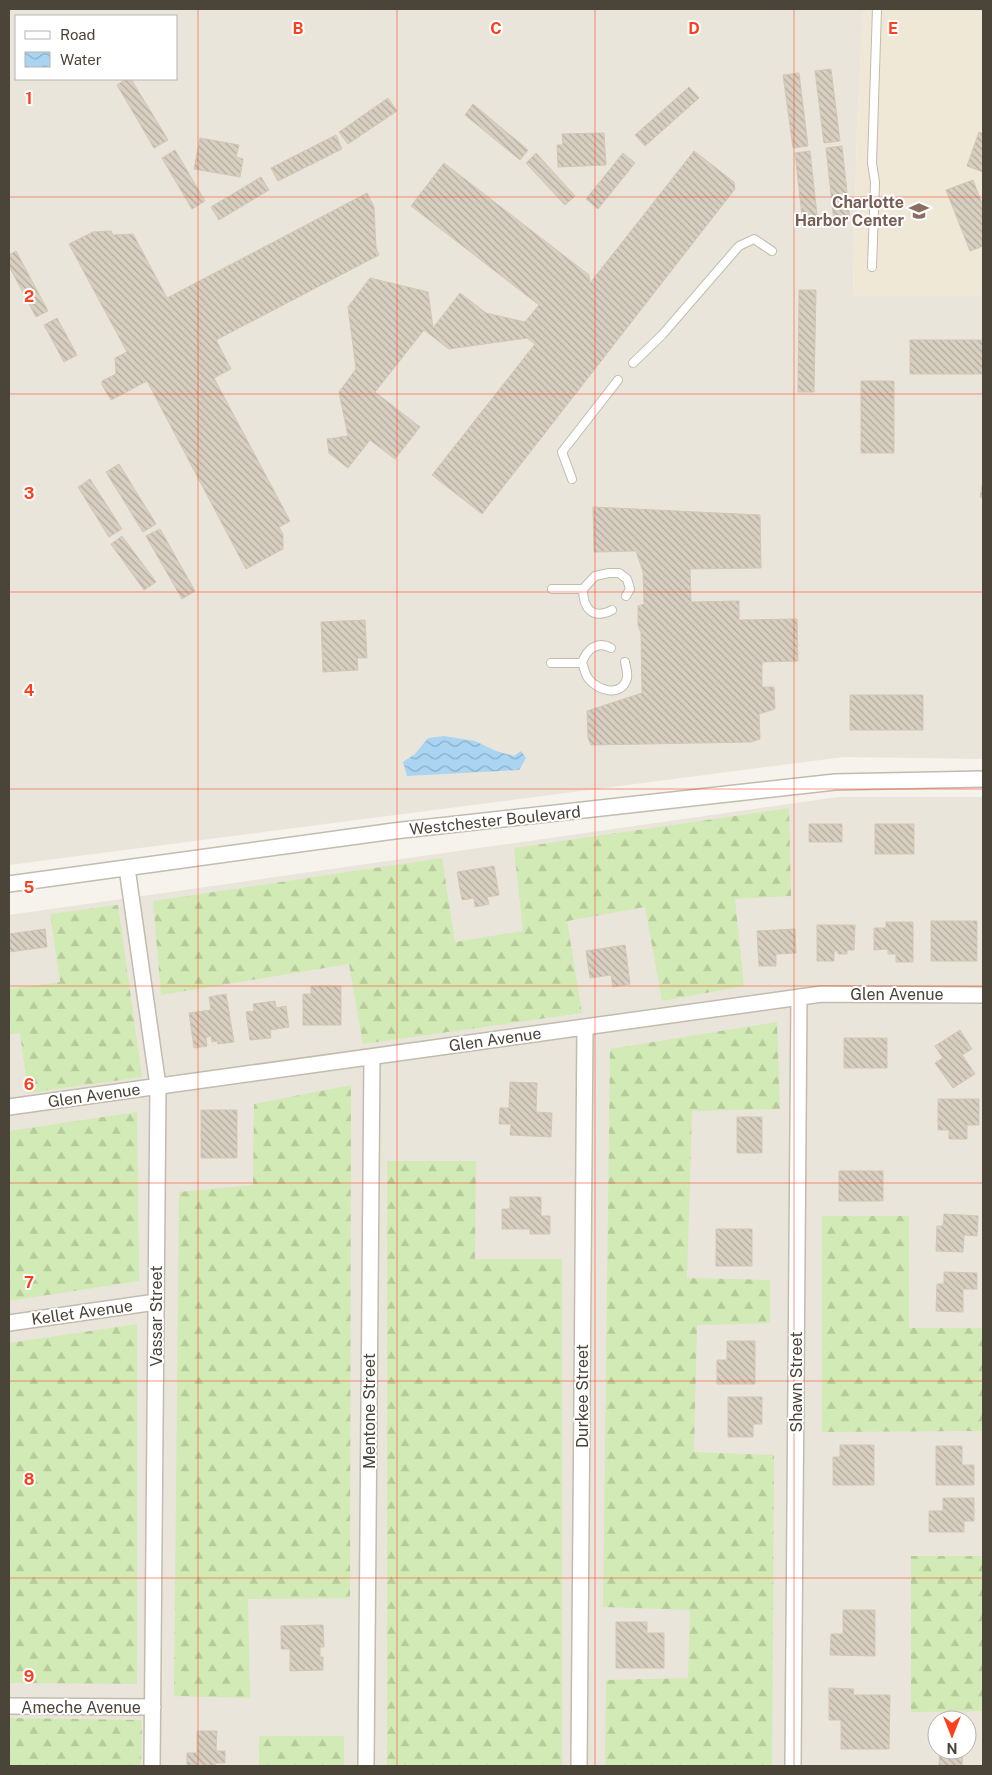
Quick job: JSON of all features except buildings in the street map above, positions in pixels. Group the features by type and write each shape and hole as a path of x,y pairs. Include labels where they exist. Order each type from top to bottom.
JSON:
{"street":[{"name":"Westchester Boulevard","path":"9,884 394,831 835,782 983,779"},
{"name":"Vassar Street","path":"127,868 158,1086 152,1766"},
{"name":"Glen Avenue","path":"9,1107 822,994 983,995"},
{"name":"Shawn Street","path":"793,1766 799,997"},
{"name":"Durkee Street","path":"579,1766 585,1027"},
{"name":"Mentone Street","path":"366,1766 372,1057"},
{"name":"Kellet Avenue","path":"9,1323 156,1302"},
{"name":"Ameche Avenue","path":"9,1706 152,1707"}],"lane":[{"path":"872,268 875,182 872,163 877,9"},
{"path":"633,363 662,335 739,246 754,239 772,251"},
{"path":"572,479 562,452 618,380"},
{"path":"612,610 604,614 594,614 586,607 583,599 583,589 595,576 609,572 620,573 627,579 630,589 626,596"},
{"path":"552,588 583,589"},
{"path":"611,648 606,645 592,647 584,654 582,663 588,678 601,690 608,692 619,689 627,680 625,662"},
{"path":"551,663 582,663"}],"shaded area":[{"path":"9,9 863,9 857,127 853,295 983,296 983,759 844,757 9,865"},
{"name":"Charlotte Harbor Center","path":"863,9 983,9 983,296 853,296 857,127"},
{"path":"837,797 983,797 983,1766 9,1766 9,915"}],"green space":[{"path":"789,808 791,896 735,899 744,986 662,1001 645,907 567,921 582,1013 363,1044 349,964 161,995 153,901 442,858 455,942 523,931 514,848"},
{"path":"118,905 142,1077 28,1093 20,1033 9,1034 9,989 60,982 50,914"},
{"path":"777,1022 780,1109 692,1111 687,1278 770,1280 770,1323 697,1325 694,1452 774,1455 772,1766 605,1766 606,1680 688,1678 690,1610 603,1607 610,1049"},
{"path":"351,1085 350,1598 248,1599 250,1698 174,1696 179,1192 253,1185 254,1104"},
{"path":"137,1112 139,1281 9,1301 9,1131"},
{"path":"387,1161 476,1161 475,1259 562,1259 562,1766 387,1766"},
{"path":"822,1216 909,1216 909,1328 983,1328 983,1431 822,1432"},
{"path":"137,1324 137,1684 9,1683 9,1343"},
{"path":"911,1556 983,1556 983,1711 927,1710 927,1712 911,1712"},
{"path":"9,1718 142,1720 141,1766 9,1766"},
{"path":"259,1736 344,1736 344,1766 259,1766"}],"water":[{"path":"444,736 475,741 496,751 514,756 521,751 526,758 519,770 407,776 403,762 415,754 428,738"}],"place":[{"name":"Charlotte Harbor Center","path":"919,211"}]}
